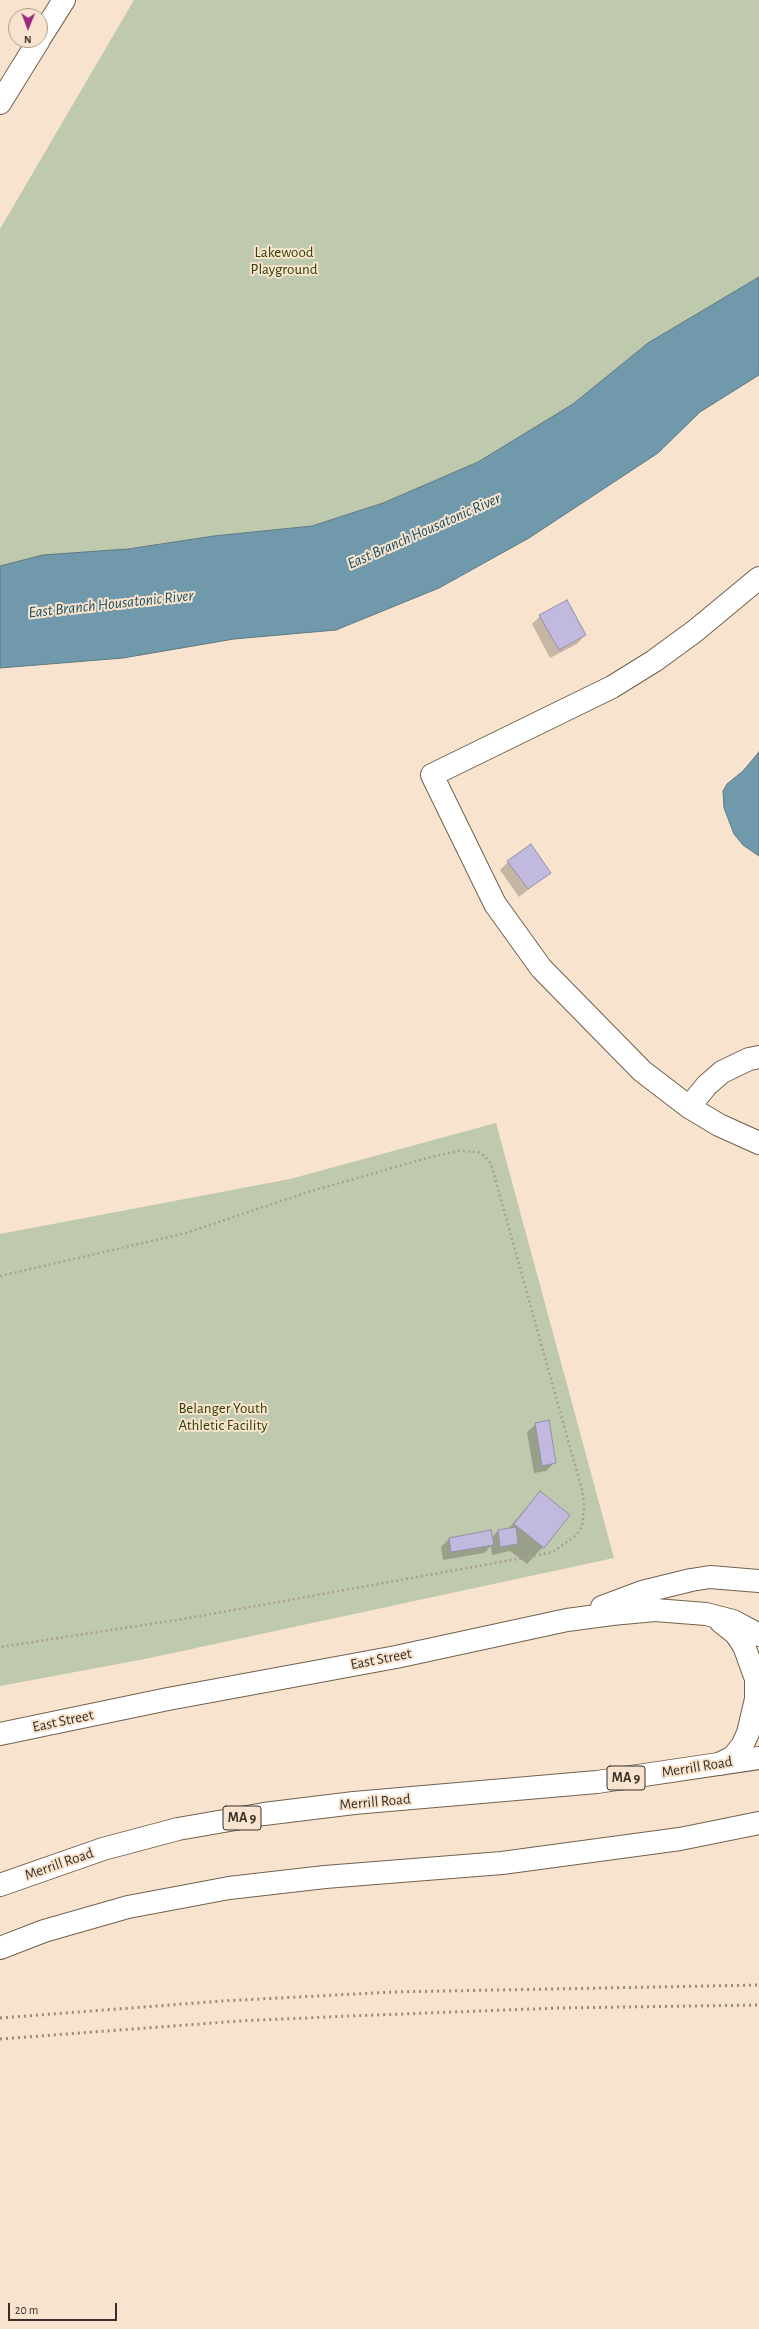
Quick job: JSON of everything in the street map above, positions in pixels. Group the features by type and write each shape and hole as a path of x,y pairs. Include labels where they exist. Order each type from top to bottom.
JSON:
{"main road":[{"path":"48,25 64,0"},
{"path":"0,103 34,48"},
{"path":"759,578 695,631 654,661 612,687 432,776 495,904 541,968 642,1071 689,1106 719,1125 759,1143"},
{"path":"689,1106 707,1085 722,1072 749,1059 759,1057"},
{"path":"567,1620 642,1592 691,1580 710,1577 759,1582"},
{"name":"East Street","path":"0,1734 168,1699 396,1657 567,1620 655,1610 706,1614 733,1621 759,1635"},
{"path":"706,1614 724,1624 736,1634 744,1646 756,1679 756,1699 748,1733 742,1746 733,1757 719,1764"},
{"name":"Merrill Road","path":"0,1886 103,1849 178,1829 256,1815 354,1803 598,1782 759,1758"},
{"path":"0,1948 44,1931 128,1907 229,1888 325,1877 502,1863 680,1839 759,1823"}],"path":[{"path":"0,1276 186,1233 308,1192 431,1157 458,1152 478,1152 485,1156 491,1164 582,1490 584,1508 582,1527 575,1536 553,1552 189,1618 0,1647"}],"green space":[{"name":"Lakewood Playground","path":"134,0 759,0 759,277 648,343 573,404 478,462 383,503 312,526 214,536 0,566 0,229"},
{"name":"Belanger Youth Athletic Facility","path":"496,1123 614,1558 145,1659 0,1686 0,1234 290,1179"}],"water":[{"name":"East Branch Housatonic River","path":"759,277 759,375 700,412 658,453 529,538 439,588 336,630 234,639 123,658 0,668 0,566 43,555 127,549 214,536 312,526 383,503 478,462 573,404 648,343"},
{"path":"759,752 759,856 743,845 734,834 724,808 723,791 727,784 743,771"}],"building":[{"path":"567,600 586,635 559,650 539,615"},
{"path":"531,844 551,873 528,889 507,861"},
{"path":"549,1420 556,1463 542,1466 535,1423"},
{"path":"540,1491 570,1515 544,1548 514,1524"},
{"path":"516,1527 518,1544 500,1547 498,1530"},
{"path":"491,1530 494,1545 451,1552 449,1538"}],"railway":[{"path":"0,2018 222,2001 393,1992 759,1985"},
{"path":"0,2039 239,2021 349,2016 558,2008 759,2005"}]}
